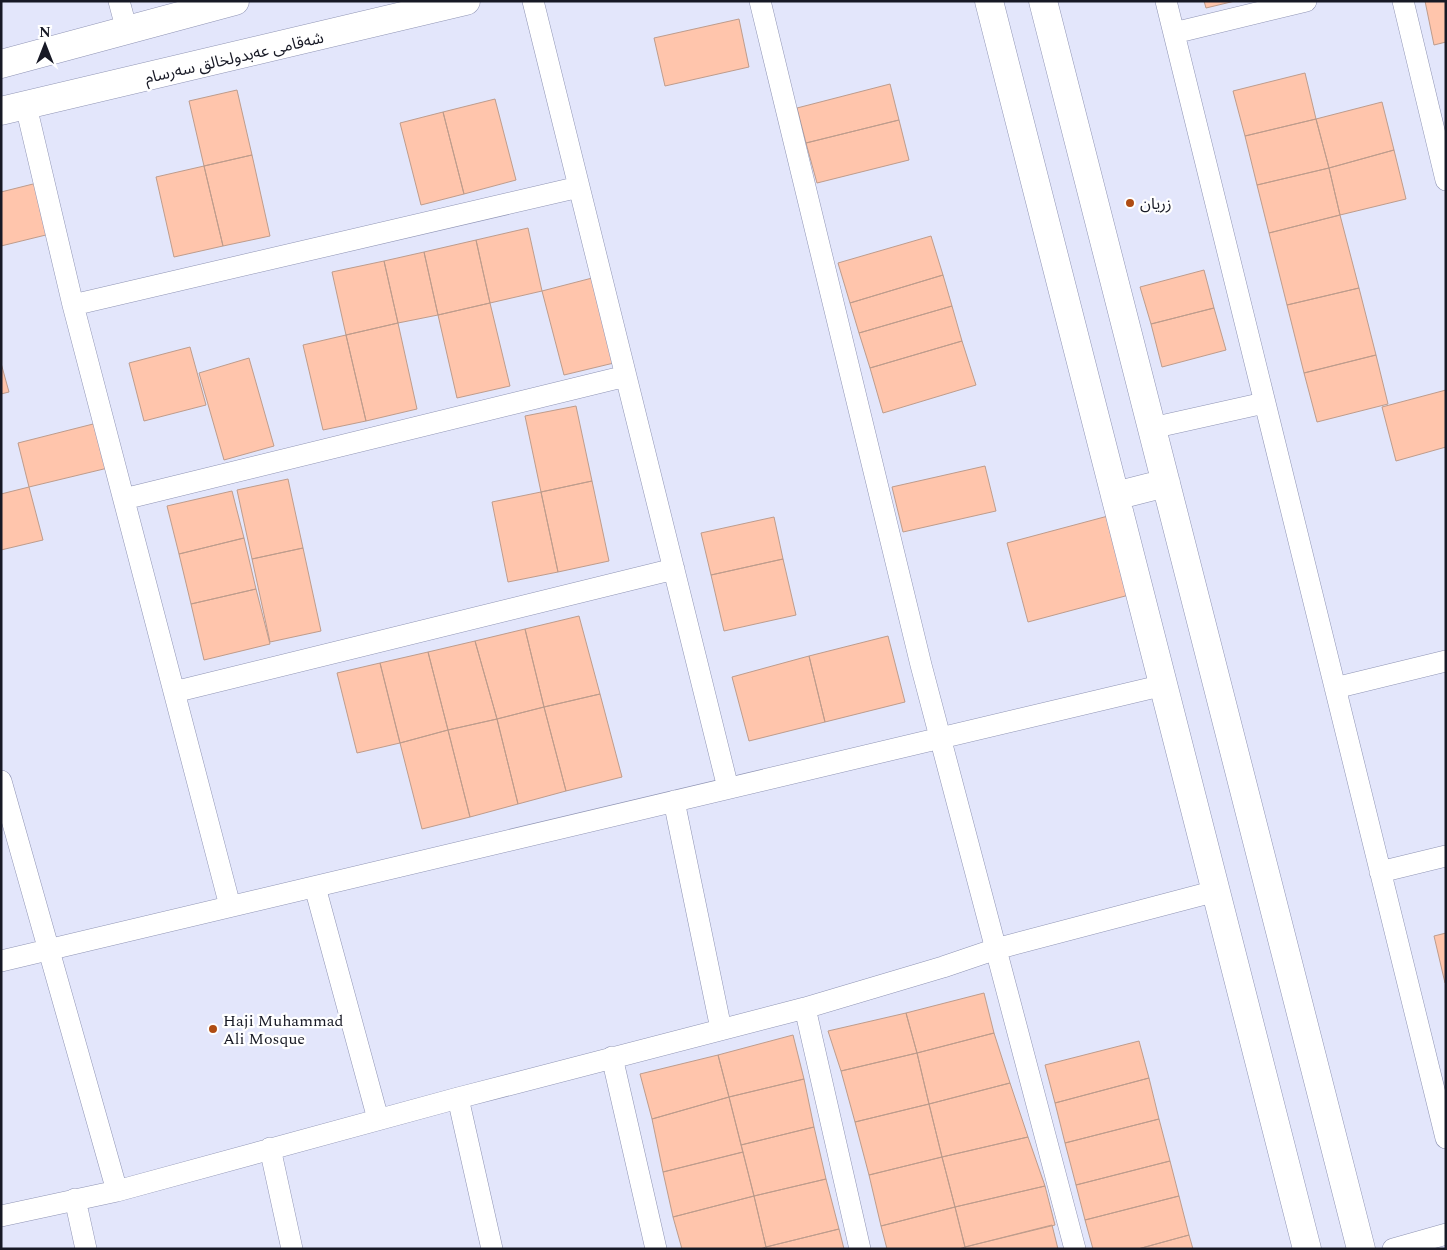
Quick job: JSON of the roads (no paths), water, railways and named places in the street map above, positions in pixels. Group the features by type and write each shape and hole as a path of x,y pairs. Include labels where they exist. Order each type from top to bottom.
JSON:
{"street":[{"path":"119,1 127,31"},
{"path":"1,64 235,1"},
{"name":"شەقامی عەبدولخالق سەرسام","path":"14,109 466,1"},
{"path":"533,1 728,788"},
{"path":"760,1 940,738 1075,1249"},
{"path":"989,1 1307,1249"},
{"path":"1043,1 1361,1249"},
{"path":"1166,1 1446,1138"},
{"path":"1174,33 1306,1"},
{"path":"1403,1 1446,179"},
{"path":"14,109 74,305 230,906"},
{"path":"74,305 579,187"},
{"path":"124,499 626,376"},
{"path":"1152,428 1264,403"},
{"path":"1115,496 1166,483"},
{"path":"174,692 674,569"},
{"path":"1335,688 1446,660"},
{"path":"1,961 1164,685"},
{"path":"1,781 117,1190"},
{"path":"674,801 721,1029"},
{"path":"1380,872 1446,856"},
{"path":"315,886 378,1119"},
{"path":"1,1216 117,1190 612,1057 805,1008 944,967 996,948 1216,891"},
{"path":"805,1008 860,1249"},
{"path":"612,1057 656,1249"},
{"path":"458,1098 492,1249"},
{"path":"270,1148 292,1249"},
{"path":"75,1199 86,1249"},
{"path":"1393,1249 1446,1234"}],"place":[{"name":"زریان","path":"1130,203"},
{"name":"Haji Muhammad Ali Mosque","path":"213,1029"}]}
